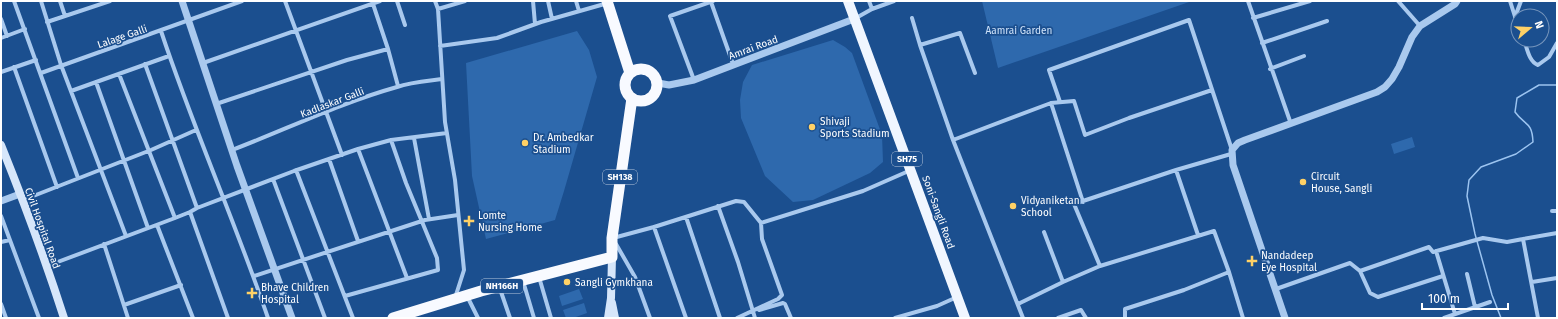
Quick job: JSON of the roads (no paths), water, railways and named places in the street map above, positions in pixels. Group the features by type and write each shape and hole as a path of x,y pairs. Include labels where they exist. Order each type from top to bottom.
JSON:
{"highway":[{"path":"608,2 630,73"},
{"path":"638,68 648,70 655,77 658,83 656,92 648,99 643,101 632,98 628,94 625,83 630,73 638,68"},
{"name":"SH138","path":"612,257 612,238 632,98"},
{"name":"NH166H","path":"393,318 467,295 612,257"}],"main road":[{"name":"Soni-Sangli Road","path":"848,1 966,318"},
{"name":"Civil Hospital Road","path":"1,145 22,197 64,318"},
{"path":"608,318 611,298 612,257"},
{"path":"611,298 615,318"}],"street":[{"path":"14,1 78,178"},
{"path":"41,1 61,65 126,236"},
{"path":"60,1 65,16"},
{"path":"47,22 110,1"},
{"path":"182,1 216,104 292,318"},
{"name":"Lalage Galli","path":"41,73 242,1"},
{"path":"284,1 342,155"},
{"path":"203,63 372,2 380,1"},
{"path":"397,1 405,25"},
{"path":"435,1 438,8 446,133 455,180 464,270 455,299"},
{"path":"438,8 465,1"},
{"path":"534,1 535,24"},
{"path":"548,1 552,19"},
{"path":"576,1 579,11"},
{"path":"694,80 670,16 712,1 733,64"},
{"path":"869,1 872,9"},
{"path":"854,19 872,9 894,1"},
{"path":"1248,1 1270,69 1291,124"},
{"path":"1253,18 1310,1"},
{"path":"1398,1 1420,26"},
{"path":"1100,266 1074,204 1232,152 1238,143 1245,140 1377,92 1385,87 1399,67 1412,37 1420,26 1455,4 1457,1"},
{"path":"372,2 388,48 398,86"},
{"path":"440,46 497,38 535,24 608,2"},
{"path":"912,18 953,140 1023,318"},
{"path":"1,19 7,36"},
{"name":"Amrai Road","path":"658,83 669,85 694,80 733,64 808,38 854,19"},
{"path":"1060,102 1049,70 1189,20 1232,152 1233,165 1285,318"},
{"path":"1262,43 1327,21"},
{"path":"1,38 25,29"},
{"path":"161,31 196,130 254,276 268,318"},
{"path":"920,45 960,33 975,73"},
{"path":"1527,48 1534,64 1538,65 1549,57 1557,42"},
{"path":"216,104 347,60 388,48"},
{"path":"71,91 169,56"},
{"path":"1270,69 1304,56"},
{"path":"1,72 36,60"},
{"path":"145,64 197,208"},
{"path":"14,67 57,187"},
{"path":"119,74 175,218"},
{"name":"Kadlaskar Galli","path":"232,150 326,112 398,86 442,79"},
{"path":"96,82 148,228"},
{"path":"953,140 1050,103 1074,101 1085,135 1129,118 1212,90"},
{"path":"1050,103 1083,202"},
{"path":"1,201 22,197 57,187 149,151 196,130"},
{"path":"47,266 157,225 296,170 358,149 391,140 446,133"},
{"path":"414,138 429,219"},
{"path":"345,296 438,270 437,258 421,221 391,140"},
{"path":"358,149 407,278"},
{"path":"329,159 358,241"},
{"path":"296,170 353,318"},
{"path":"761,223 862,191 911,170"},
{"path":"1176,170 1198,235"},
{"path":"273,179 325,318"},
{"path":"650,318 635,277 612,238 654,227 736,201 744,202 761,223 762,239 782,296 737,318"},
{"path":"718,206 738,262 755,318"},
{"path":"190,212 228,318"},
{"path":"254,276 421,221 458,215"},
{"path":"1,216 39,318"},
{"path":"686,217 720,318"},
{"path":"157,225 193,318"},
{"path":"654,227 686,318"},
{"path":"1018,304 1100,266 1214,231 1229,272 1243,318"},
{"path":"1044,232 1063,282"},
{"path":"1360,271 1428,247 1433,252 1483,238 1491,238 1506,242 1557,233"},
{"path":"1523,239 1538,318"},
{"path":"1,242 10,240"},
{"path":"104,244 128,318"},
{"path":"1436,251 1455,314"},
{"path":"1276,289 1350,263 1360,271 1370,293 1378,297 1443,276"},
{"path":"1125,318 1126,309 1184,290 1229,272"},
{"path":"1467,274 1475,307"},
{"path":"538,276 551,318"},
{"path":"1532,282 1557,278"},
{"path":"523,280 534,318"},
{"path":"124,305 181,285"},
{"path":"500,286 510,318"},
{"path":"467,295 478,318"},
{"path":"895,318 937,306 957,296"},
{"path":"1444,318 1490,302"},
{"path":"753,311 783,303 785,304 791,318"},
{"path":"1,304 6,318"},
{"path":"1058,318 1081,310 1086,318"}],"waterway":[{"path":"1501,318 1492,295 1475,234 1467,196 1469,180 1481,167 1516,154 1533,142 1530,127 1515,112 1517,98 1539,85 1557,85"}],"place":[{"name":"Shivaji Sports Stadium","path":"812,127"},
{"name":"Dr. Ambedkar Stadium","path":"525,143"},
{"name":"Circuit House, Sangli","path":"1303,182"},
{"name":"Vidyaniketan School","path":"1013,206"},
{"name":"Lomte Nursing Home","path":"469,221"},
{"name":"Nandadeep Eye Hospital","path":"1252,261"},
{"name":"Sangli Gymkhana","path":"567,282"},
{"name":"Bhave Children Hospital","path":"252,293"}],"park label":[{"name":"Aamrai Garden","path":"1019,30"}]}
